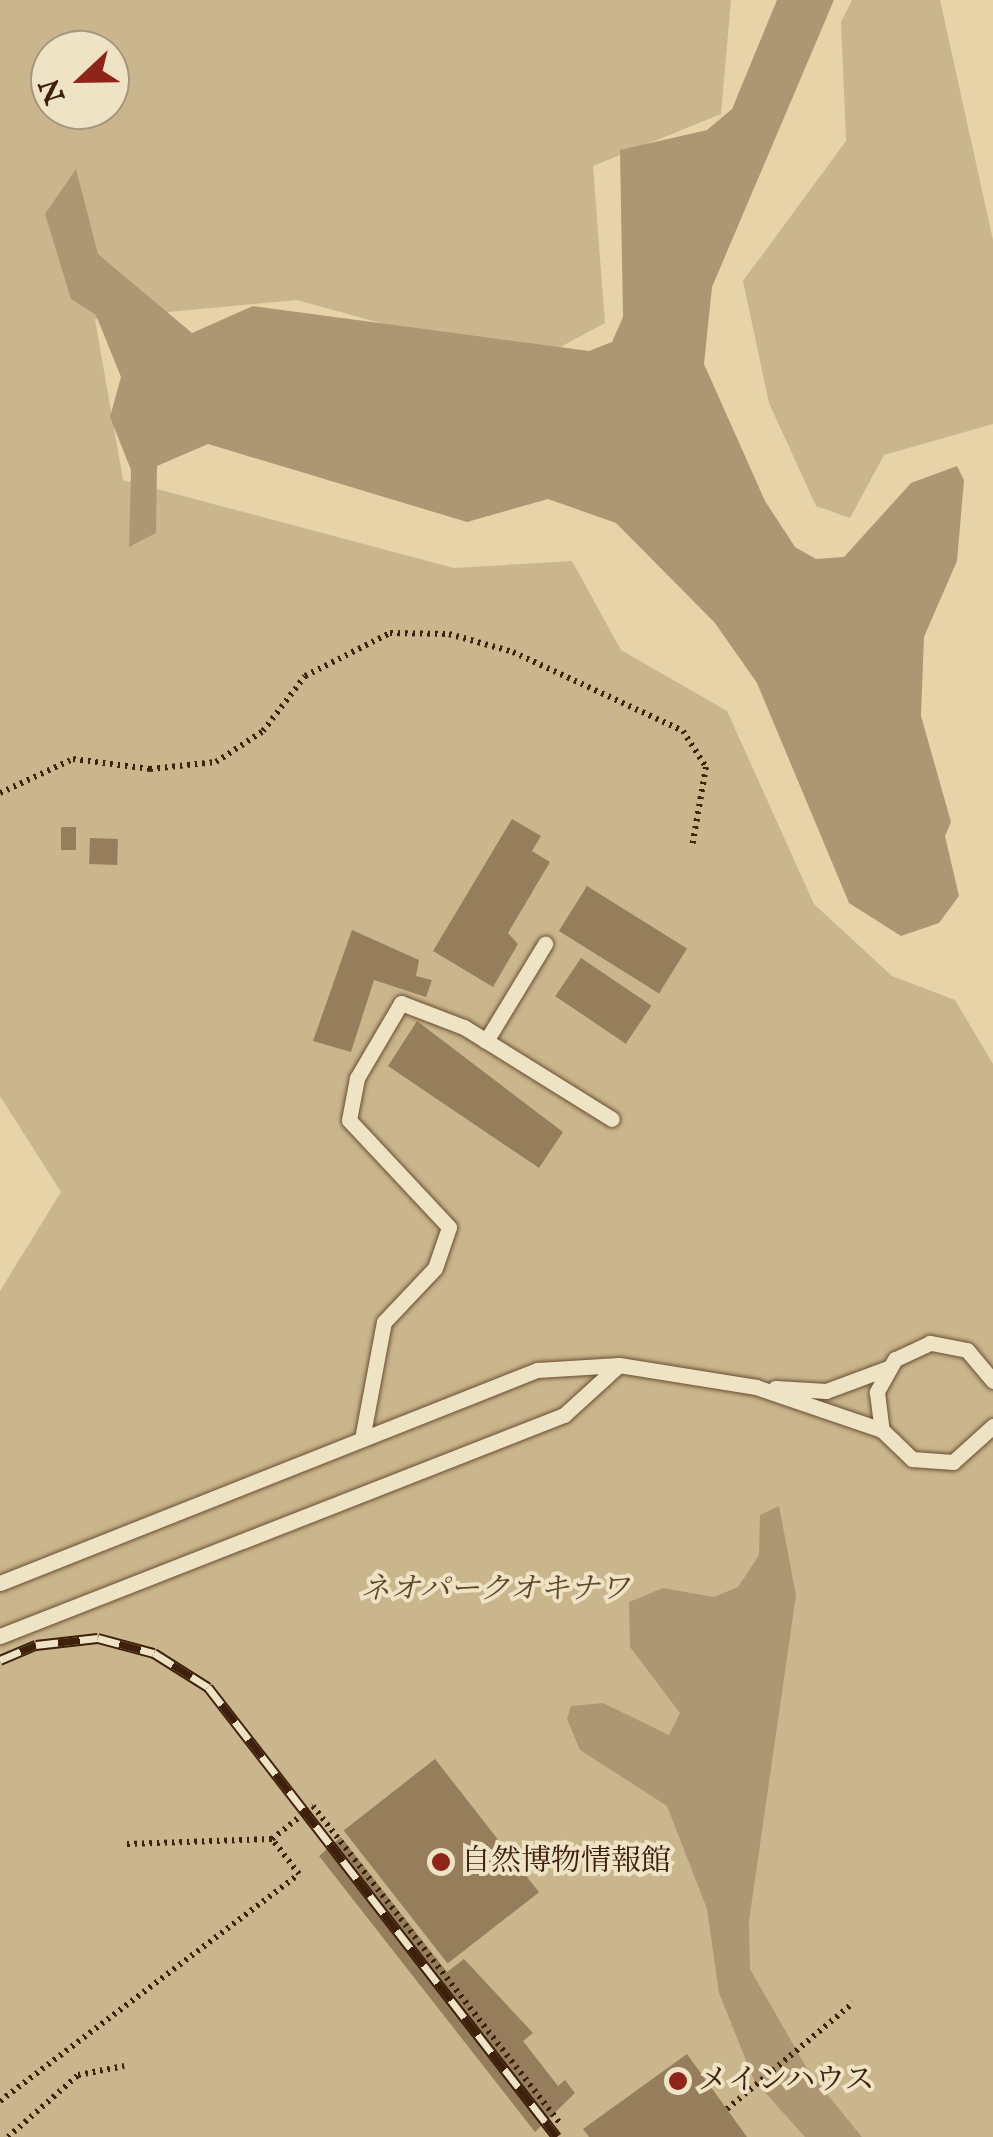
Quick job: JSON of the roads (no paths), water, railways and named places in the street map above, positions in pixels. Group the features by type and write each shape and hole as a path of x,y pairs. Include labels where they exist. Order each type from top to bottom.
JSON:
{"lane":[{"path":"486,1040 545,944"},
{"path":"362,1439 384,1322 435,1268 450,1227 350,1120 358,1078 401,1004 486,1040 612,1119"},
{"path":"882,1430 877,1392 889,1368 911,1348 949,1344 993,1379"},
{"path":"0,1636 564,1416 619,1366"},
{"path":"0,1583 537,1370 619,1366 756,1388 826,1391 889,1368"},
{"path":"756,1388 882,1430 912,1459 932,1464 972,1454 993,1426"}],"railway":[{"path":"0,1660 36,1645 98,1638 154,1653 208,1687 557,2137"}],"place":[{"name":"自然博物情報館","path":"441,1862"},
{"name":"メインハウス","path":"678,2081"}],"park label":[{"name":"ネオパークオキナワ","path":"495,1590"}]}
